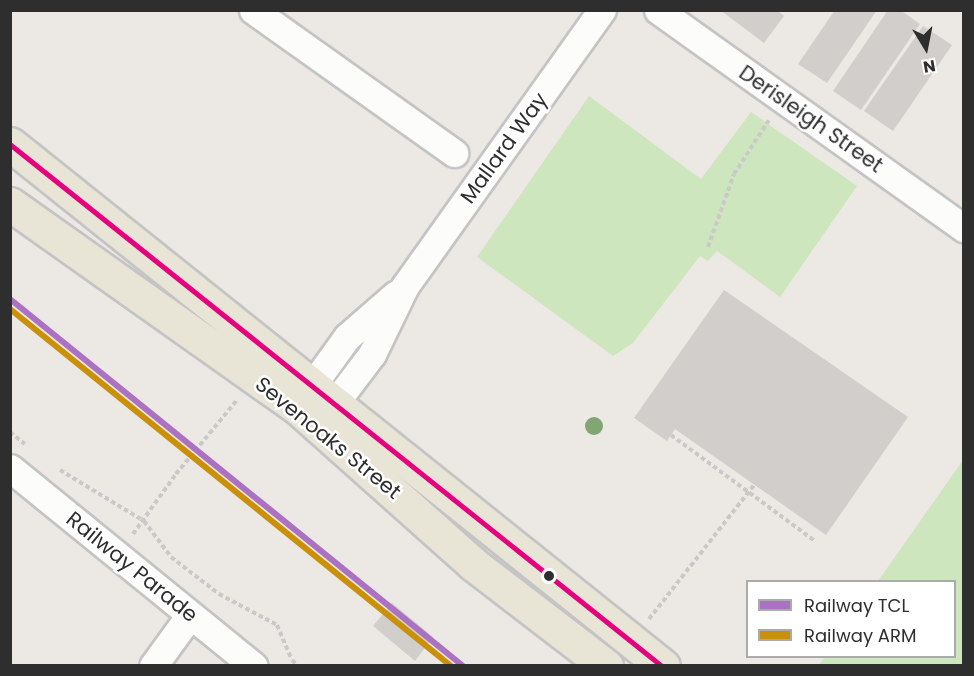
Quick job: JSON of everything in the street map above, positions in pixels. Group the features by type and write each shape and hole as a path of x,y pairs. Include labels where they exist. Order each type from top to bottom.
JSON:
{"main road":[{"name":"Sevenoaks Street","path":"10,144 316,404 535,561 663,666"},
{"name":"Sevenoaks Street","path":"10,204 253,376 316,404 477,567 606,666"}],"street":[{"path":"253,10 454,153"},
{"name":"Mallard Way","path":"316,404 346,337 405,286 602,10"},
{"name":"Derisleigh Street","path":"658,10 963,228"},
{"name":"Railway Parade","path":"10,468 254,666"},
{"path":"477,567 510,570 535,561"},
{"path":"153,666 190,615"}],"path":[{"path":"708,247 734,174 784,100"},
{"path":"116,555 253,376"},
{"path":"10,432 28,446"},
{"path":"671,435 815,541"},
{"path":"55,467 94,494 144,521 179,565 219,594 278,626 292,660 298,666"},
{"path":"648,620 754,485"}],"green space":[{"path":"589,96 701,179 751,112 857,186 780,297 717,251 708,261 700,256 633,343 613,356 477,257"},
{"path":"963,460 963,665 819,665 824,658 956,658 956,580 879,580"}],"building":[{"path":"720,10 777,10 784,16 764,43"},
{"path":"835,10 877,10 827,83 798,64"},
{"path":"888,10 900,10 920,24 861,110 833,91"},
{"path":"923,26 952,45 893,131 864,111"},
{"path":"724,290 908,417 826,535 675,429 667,441 634,418"},
{"path":"392,603 433,637 415,661 373,626"}],"rail line":[{"name":"TCL","path":"10,299 463,666"},
{"name":"ARM","path":"10,309 451,666"}],"transit line":[{"path":"10,144 662,666"}]}
